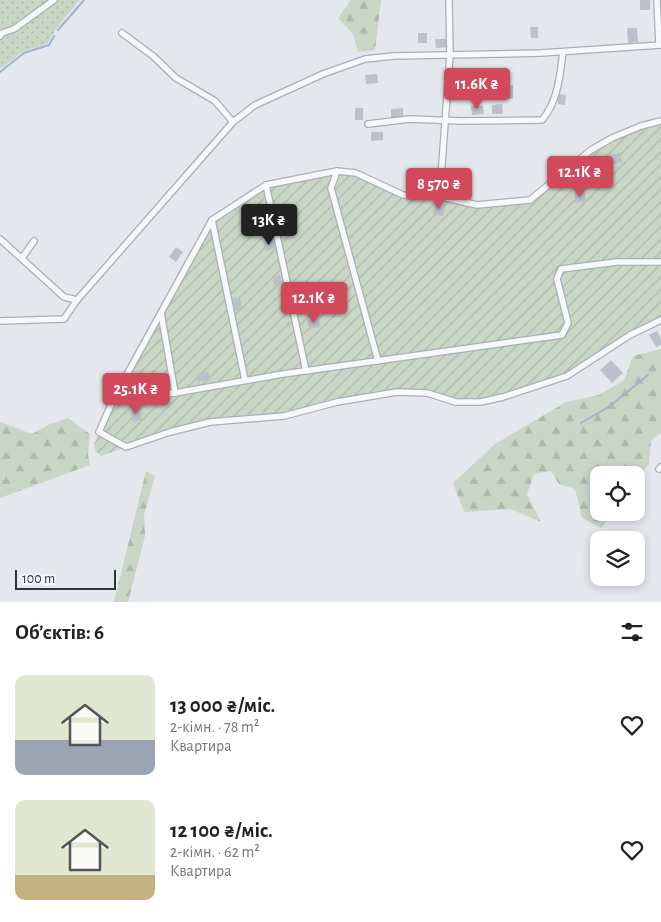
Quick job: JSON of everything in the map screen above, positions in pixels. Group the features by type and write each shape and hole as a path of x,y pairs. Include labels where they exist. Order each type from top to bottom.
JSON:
{"street":[{"path":"0,36 2,33 14,29 54,0"},
{"path":"449,0 450,55 441,177 469,203"},
{"path":"0,321 64,319 77,300 233,122 255,105 322,74 365,59 394,56 563,52 660,45 657,0"},
{"path":"122,33 153,56 176,78 215,101 233,122"},
{"path":"368,124 410,118 542,120 550,110 559,80 563,52"},
{"path":"661,121 641,126 612,138 591,150 530,200 477,205 438,196 404,195 356,173 337,171 266,184 212,220 114,398 99,432 126,447 170,432 210,422 284,416 337,402 397,392 427,393 456,402 481,402 504,397 567,376 630,335 661,320"},
{"path":"337,171 332,188 378,361"},
{"path":"266,184 306,371"},
{"path":"212,220 245,380"},
{"path":"0,240 64,297 77,300"},
{"path":"22,258 34,241"},
{"path":"114,398 175,393 245,380 562,335 568,323 557,279 561,269 617,262 661,262"},
{"path":"161,313 175,393"}],"green space":[{"path":"0,0 80,0 58,26 47,44 22,52 0,69"},
{"path":"351,0 381,0 375,50 358,52 353,34 338,18"},
{"path":"661,121 661,320 630,335 567,376 503,397 456,402 427,393 397,392 284,416 210,422 150,439 101,456 95,451 94,444 114,398 212,220 266,185 337,171 356,173 403,195 438,196 477,205 530,200 591,150 641,126"},
{"path":"661,349 661,433 651,440 649,464 645,469 645,466 590,466 590,521 607,521 601,528 582,518 575,489 559,484 551,471 534,474 527,494 541,522 510,509 464,512 453,483 495,444 566,402 599,395 624,380 633,356"},
{"path":"68,418 90,434 88,455 90,465 0,498 0,422 32,434 50,424"},
{"path":"146,471 155,476 144,515 145,536 128,602 114,602"}],"building":[{"path":"640,0 650,0 650,10 640,10"},
{"path":"530,27 538,27 538,38 531,38"},
{"path":"627,28 637,28 638,42 628,43"},
{"path":"418,33 427,33 427,43 418,43"},
{"path":"435,39 448,39 448,47 436,48"},
{"path":"377,74 378,83 366,84 365,75"},
{"path":"503,85 513,85 513,99 504,99"},
{"path":"558,94 566,95 565,105 558,104"},
{"path":"502,104 503,114 492,114 492,105"},
{"path":"471,106 483,106 484,114 472,115"},
{"path":"355,108 363,108 363,120 355,120"},
{"path":"403,108 403,117 391,118 391,109"},
{"path":"371,132 383,132 383,140 371,141"},
{"path":"620,153 622,162 611,165 609,155"},
{"path":"585,193 586,202 575,203 575,194"},
{"path":"435,205 445,207 443,216 433,214"},
{"path":"274,241 275,249 265,251 264,243"},
{"path":"176,247 183,252 176,262 169,257"},
{"path":"280,275 282,284 274,285 273,277"},
{"path":"240,298 242,309 235,311 233,299"},
{"path":"319,318 321,327 309,329 307,320"},
{"path":"657,331 661,339 661,345 656,347 649,335"},
{"path":"611,360 623,373 612,383 600,370"},
{"path":"209,372 210,380 198,382 197,374"},
{"path":"140,408 142,420 133,422 131,410"}],"waterway":[{"path":"58,30 84,0"},
{"path":"0,72 24,53 49,45 54,36"},
{"path":"581,423 610,406 648,375"}]}
